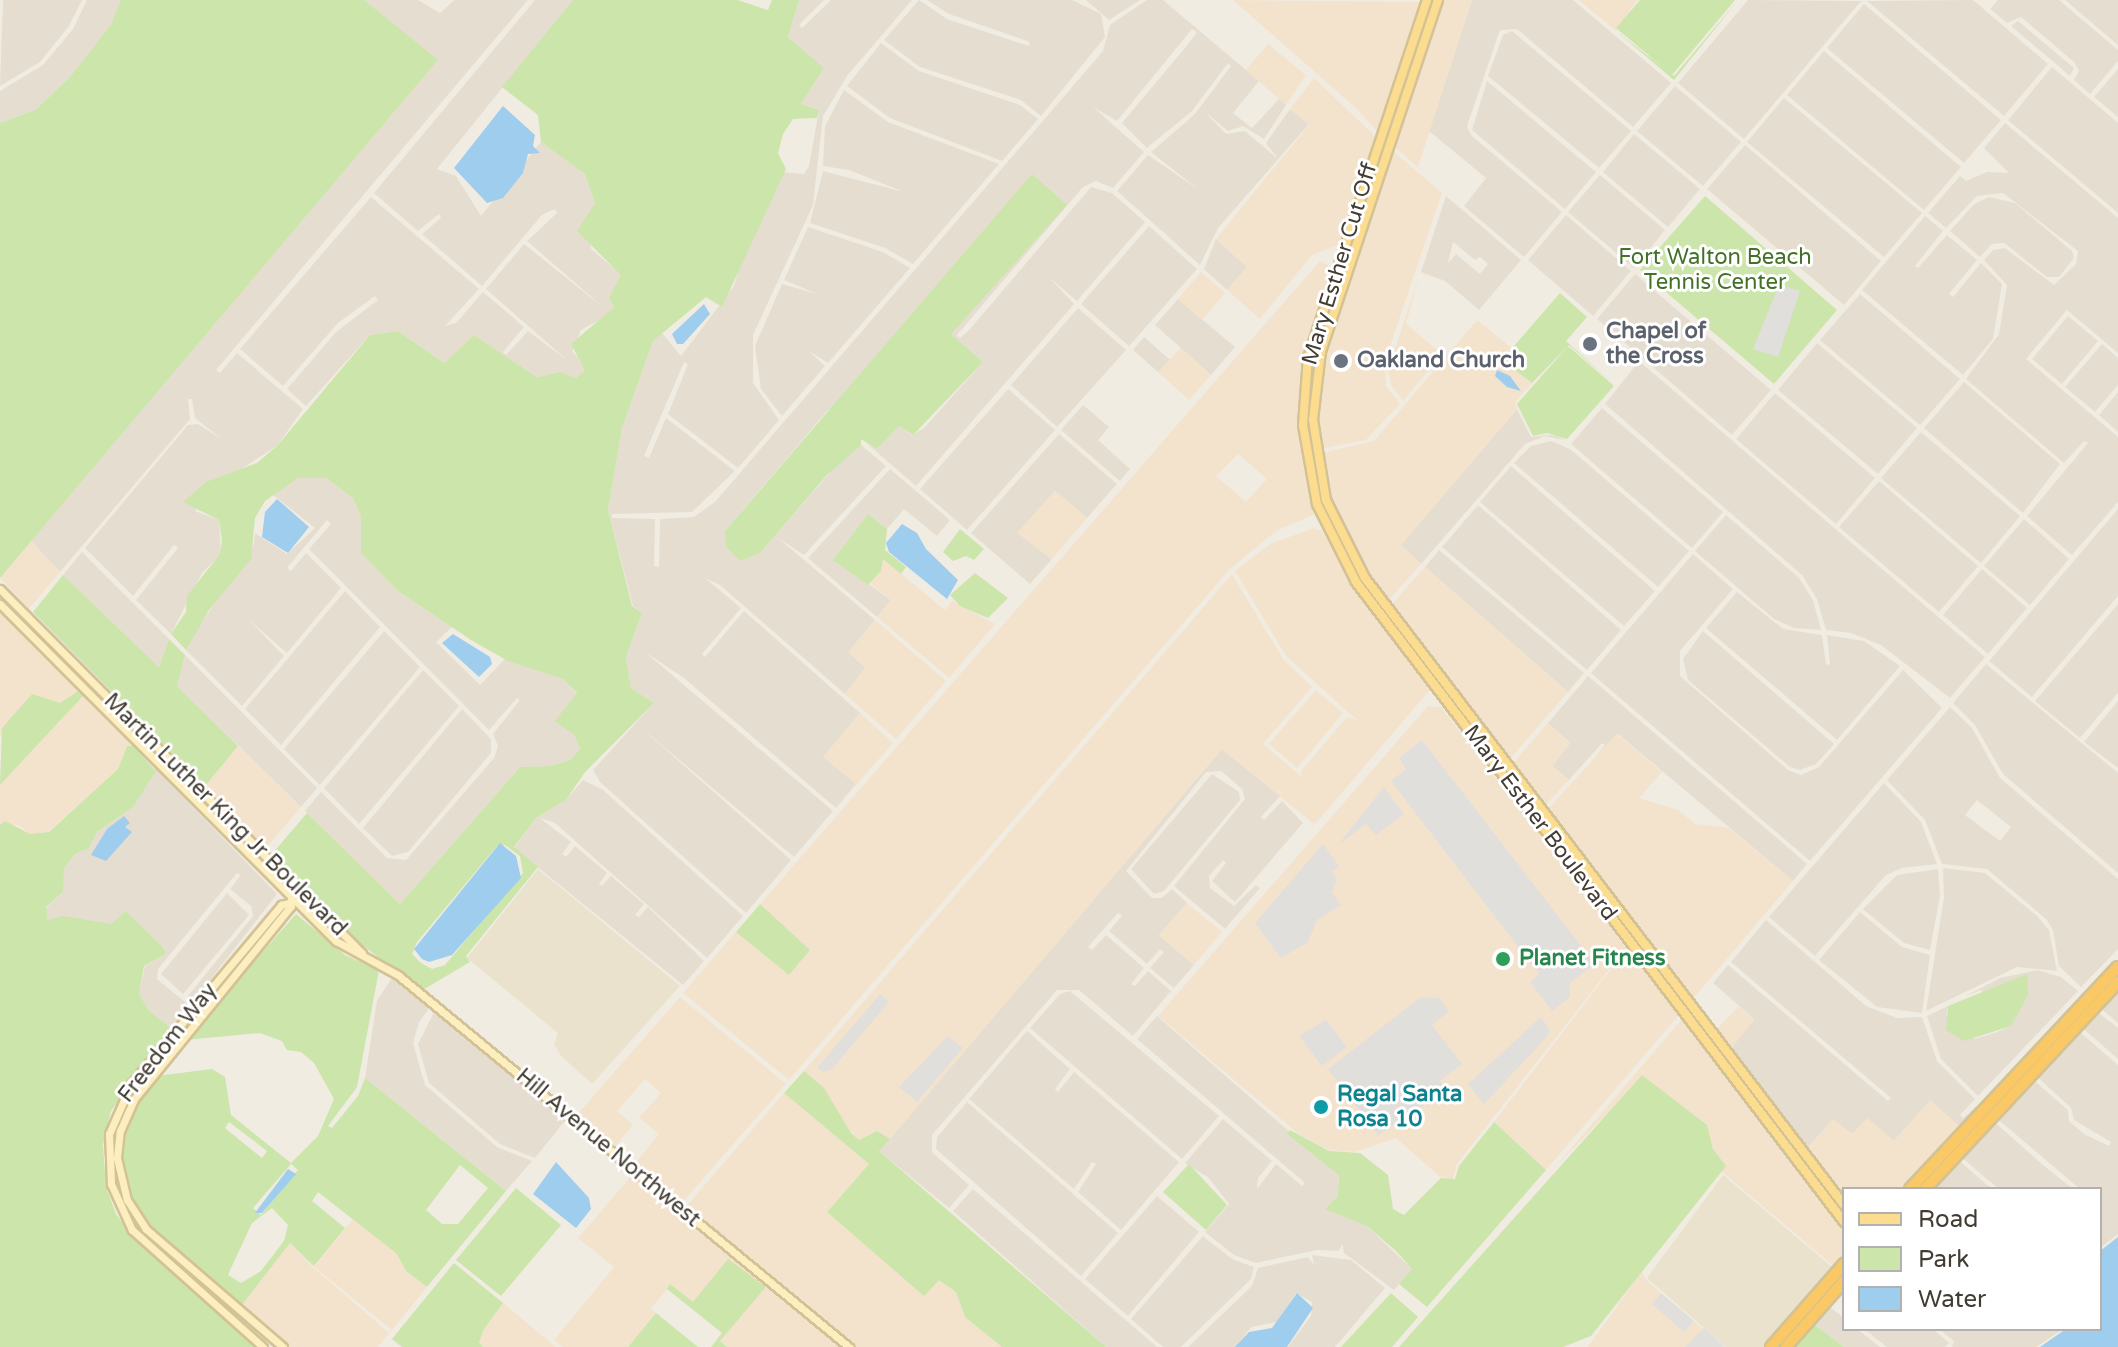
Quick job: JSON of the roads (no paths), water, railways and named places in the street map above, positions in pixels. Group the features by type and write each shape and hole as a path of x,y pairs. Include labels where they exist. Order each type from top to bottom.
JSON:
{"highway":[{"path":"1912,1187 2118,967"},
{"path":"1927,1187 2118,982"},
{"path":"1771,1347 1842,1266"},
{"path":"1786,1347 1842,1283"}],"main road":[{"name":"Mary Esther Cut Off","path":"1380,614 1339,554 1314,492 1303,425 1306,373 1317,324 1427,0"},
{"name":"Mary Esther Cut Off","path":"1387,606 1347,549 1326,500 1314,436 1316,374 1438,0"},
{"path":"1420,21 1430,25"},
{"path":"1306,373 1316,374"},
{"name":"Martin Luther King Jr Boulevard","path":"0,589 363,954"},
{"name":"Martin Luther King Jr Boulevard","path":"0,604 306,912 342,946 363,954"},
{"name":"Mary Esther Boulevard","path":"1387,606 1842,1202"},
{"name":"Mary Esther Boulevard","path":"1380,614 1842,1219"},
{"path":"20,624 27,616"},
{"path":"166,771 174,764"},
{"path":"292,883 294,899 332,923"},
{"path":"254,935 282,888"},
{"name":"Freedom Way","path":"263,1347 132,1230 118,1207 107,1159 112,1122 131,1084 254,935 294,899"},
{"name":"Freedom Way","path":"283,1347 146,1229 127,1200 117,1158 120,1131 134,1099 294,899"},
{"path":"260,945 291,912 306,912"},
{"name":"Hill Avenue Northwest","path":"363,954 398,975 849,1347"}],"water":[{"path":"503,106 535,135 533,146 540,153 528,154 523,173 503,198 487,203 454,168"},
{"path":"704,304 710,314 683,344 677,344 672,334"},
{"path":"1497,370 1510,376 1521,391 1507,387 1495,376"},
{"path":"277,499 309,527 288,553 262,537 265,512"},
{"path":"902,524 917,533 926,549 958,580 947,599 889,552 886,543"},
{"path":"453,634 490,657 492,664 479,677 442,643"},
{"path":"124,816 130,823 125,827 132,832 106,861 91,855 107,829"},
{"path":"500,843 516,856 521,878 452,955 429,962 422,959 414,949"},
{"path":"556,1162 589,1198 591,1209 576,1228 533,1194"},
{"path":"288,1169 296,1174 262,1213 255,1213"},
{"path":"2118,1237 2118,1347 2040,1347 2063,1331 2102,1331 2102,1249"},
{"path":"1297,1293 1313,1308 1287,1347 1235,1347 1249,1332 1272,1328"}],"place":[{"name":"Chapel of the Cross","path":"1590,344"},
{"name":"Oakland Church","path":"1341,361"},
{"name":"Planet Fitness","path":"1503,959"},
{"name":"Regal Santa Rosa 10","path":"1321,1107"}],"park label":[{"name":"Fort Walton Beach Tennis Center","path":"1715,270"}]}
